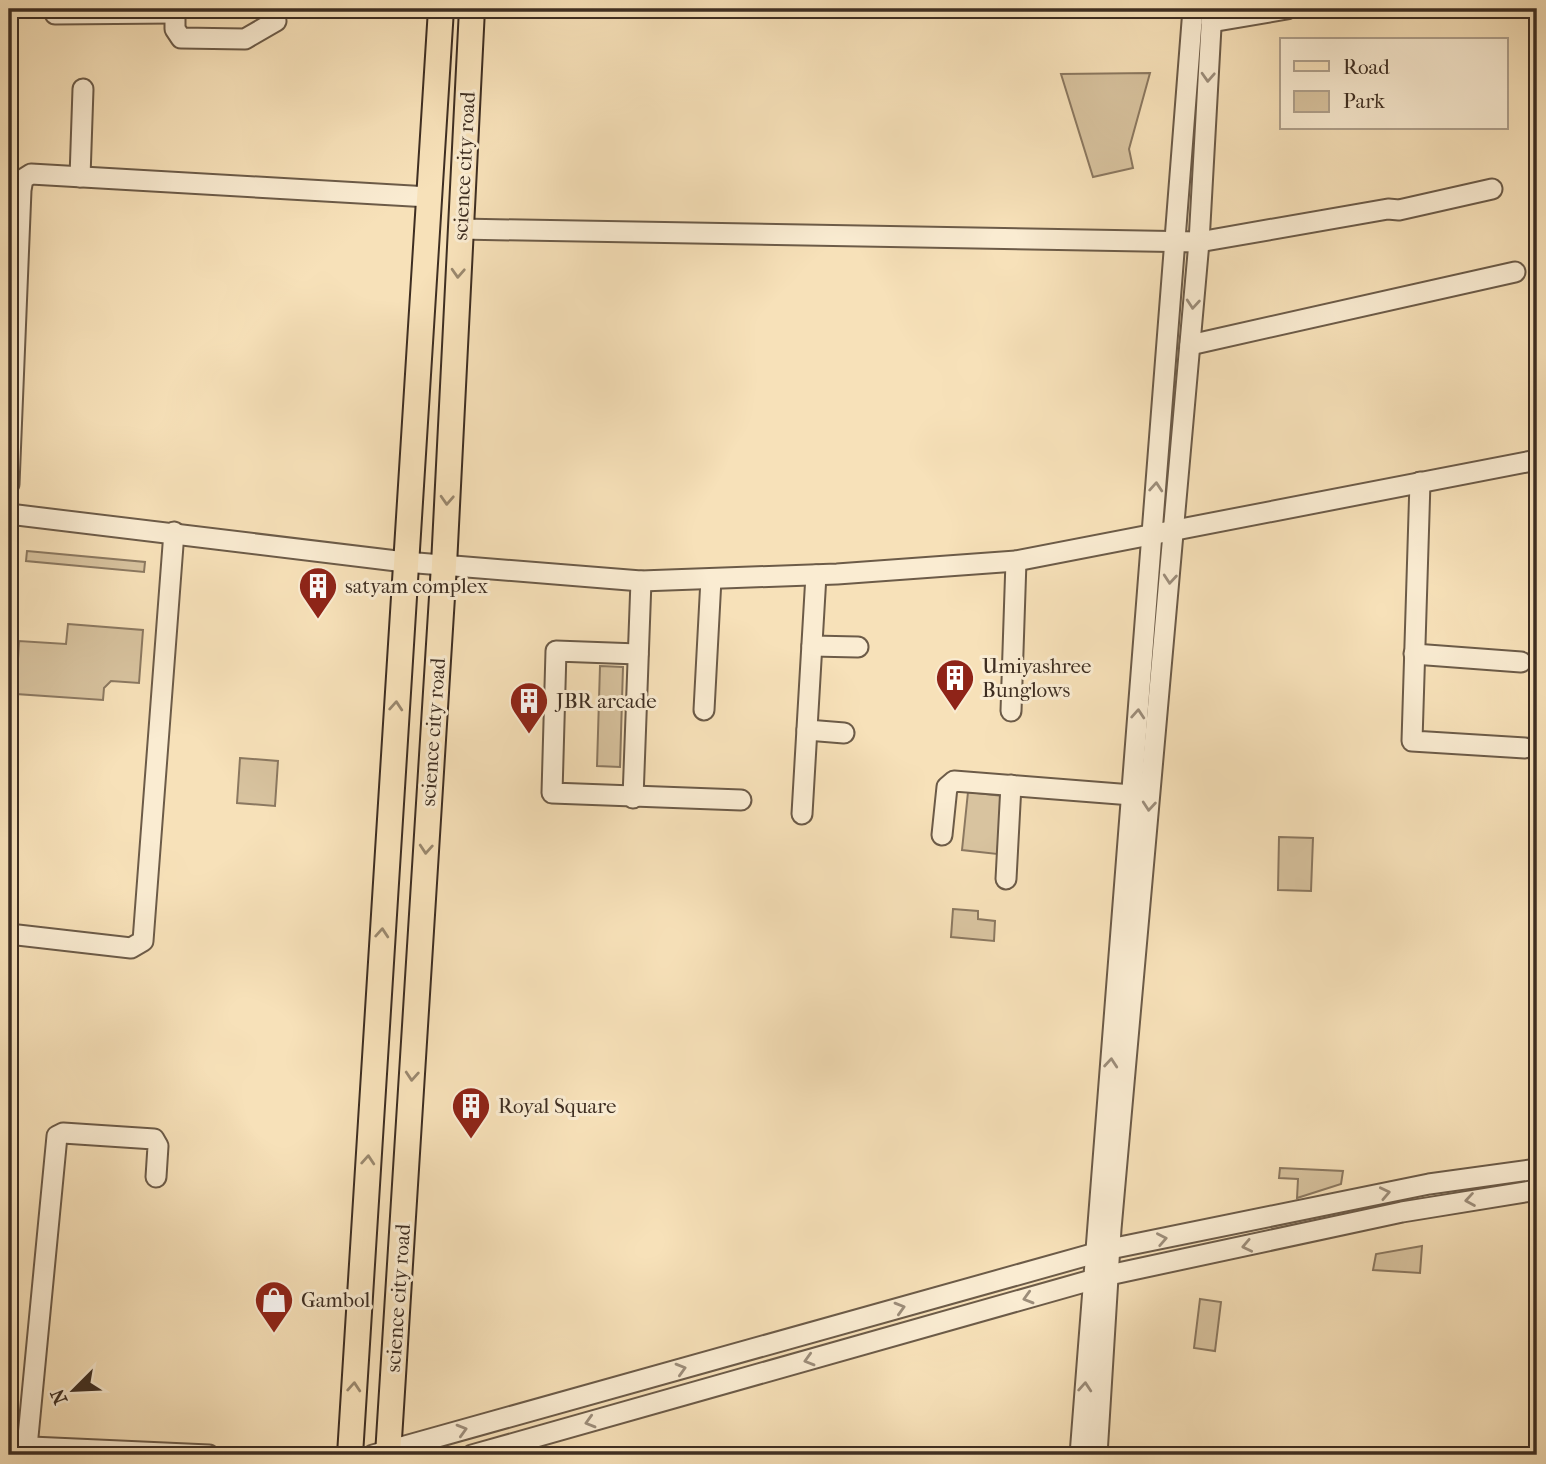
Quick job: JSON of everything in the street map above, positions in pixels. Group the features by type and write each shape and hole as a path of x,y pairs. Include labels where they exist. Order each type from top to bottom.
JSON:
{"main road":[{"path":"350,1455 441,9"},
{"name":"science city road","path":"383,1454 444,565 472,9"}],"street":[{"path":"1097,1455 1102,1251 1132,795 1192,9"},
{"path":"1102,1251 1174,529 1199,242 1211,15 1287,9"},
{"path":"55,14 175,11 174,29 181,38 251,38 276,20"},
{"path":"80,177 83,89"},
{"path":"9,484 23,179 31,174 429,197"},
{"path":"460,229 1199,242 1388,209 1399,210 1492,189"},
{"path":"1190,345 1515,272"},
{"path":"9,514 405,562 641,581 711,579 816,575 1016,561 1537,460"},
{"path":"1420,482 1412,741 1525,748"},
{"path":"9,934 131,948 143,941 174,532"},
{"path":"1011,711 1016,561"},
{"path":"802,814 816,575"},
{"path":"704,710 711,579"},
{"path":"633,798 641,581"},
{"path":"812,646 858,647"},
{"path":"638,654 556,651 552,793 741,800"},
{"path":"1414,654 1521,662"},
{"path":"807,730 844,733"},
{"path":"943,835 949,783 1132,795"},
{"path":"1006,879 1011,785"},
{"path":"156,1177 158,1146 154,1139 63,1133 55,1141 18,1446 209,1455"},
{"path":"383,1454 1102,1251 1429,1184 1537,1169"},
{"path":"472,1455 1101,1277 1451,1202 1537,1191"},
{"path":"1080,1455 1101,1277"}],"green space":[{"path":"1150,73 1129,149 1133,168 1093,177 1061,74"},
{"path":"27,551 145,562 144,572 26,561"},
{"path":"68,624 143,630 139,683 111,681 104,688 103,700 16,694 19,641 66,644"},
{"path":"600,666 623,667 620,767 597,766"},
{"path":"240,758 278,761 275,806 237,803"},
{"path":"968,792 1003,796 997,854 962,850"},
{"path":"1279,837 1313,838 1311,891 1278,890"},
{"path":"953,909 978,911 978,919 995,921 994,941 951,937"},
{"path":"1280,1168 1343,1171 1341,1184 1297,1198 1298,1179 1279,1178"},
{"path":"1422,1246 1420,1273 1373,1270 1376,1254"},
{"path":"1200,1299 1221,1302 1215,1351 1194,1348"}],"place":[{"name":"satyam complex","path":"318,620"},
{"name":"Umiyashree Bunglows","path":"955,712"},
{"name":"JBR arcade","path":"529,735"},
{"name":"Royal Square","path":"471,1140"},
{"name":"Gambol","path":"274,1334"}]}
